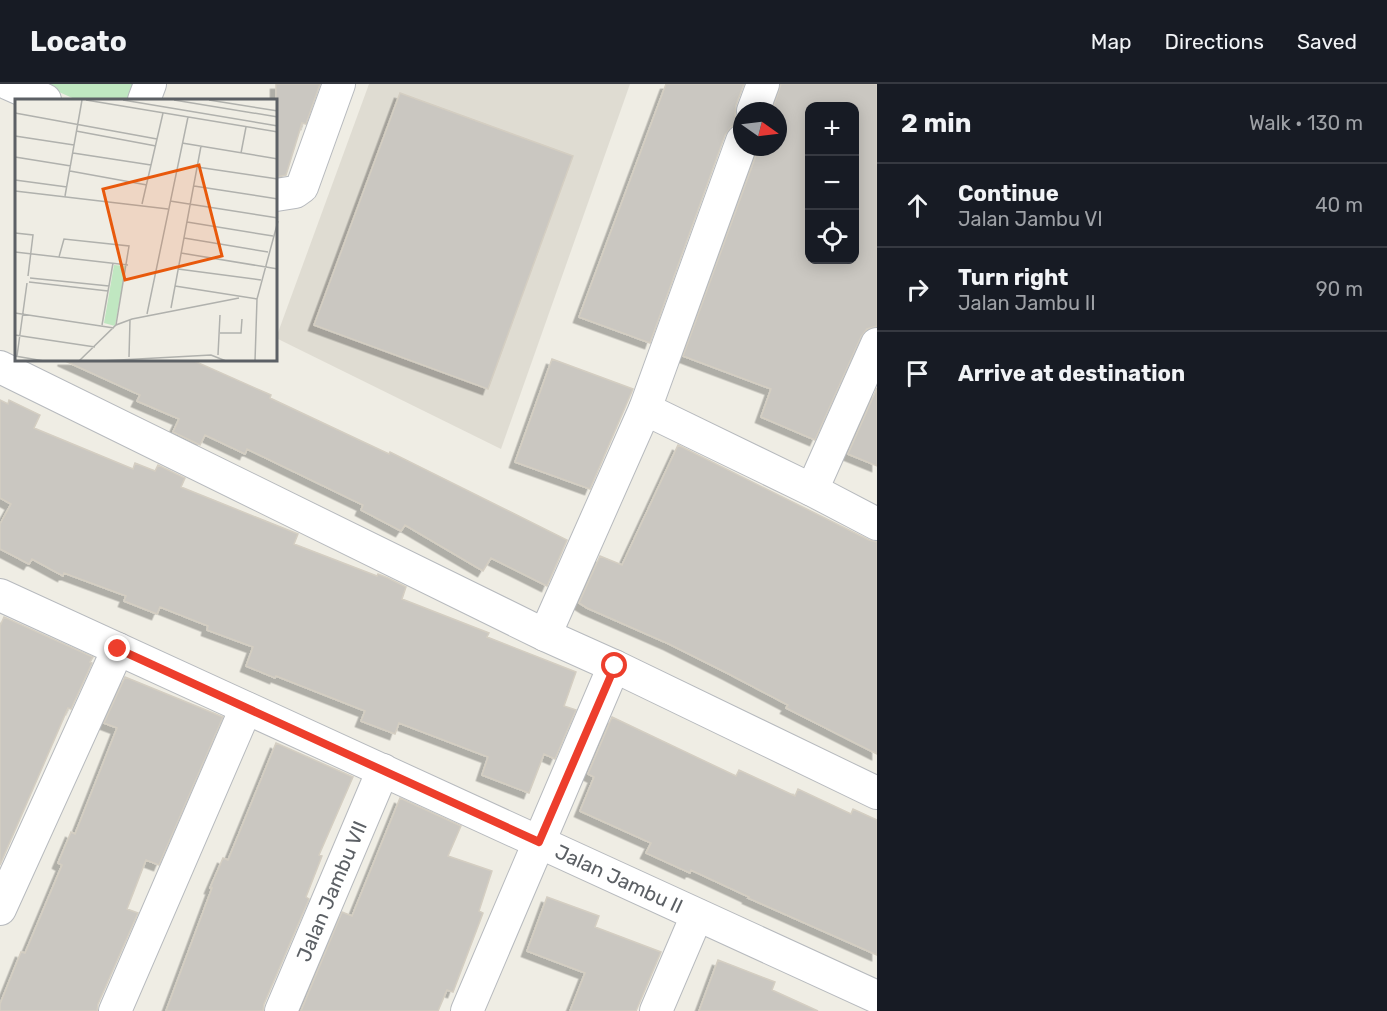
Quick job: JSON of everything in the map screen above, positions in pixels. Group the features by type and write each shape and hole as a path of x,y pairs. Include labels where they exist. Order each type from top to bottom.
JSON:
{"street":[{"path":"9,84 43,99"},
{"path":"144,99 150,84"},
{"path":"278,195 295,192 302,186 339,84"},
{"path":"756,102 762,84"},
{"path":"546,635 645,410 737,156"},
{"path":"812,490 877,344"},
{"path":"0,367 546,635 877,793"},
{"path":"645,410 812,490 877,524"},
{"name":"Jalan Jambu II","path":"0,595 697,915 863,999"},
{"path":"0,909 118,649"},
{"path":"467,1011 615,666"},
{"path":"115,1011 246,708"},
{"name":"Jalan Jambu VII","path":"281,1011 383,770"},
{"path":"656,1011 697,915"}],"shaded area":[{"path":"369,84 630,84 501,449 278,339 278,333"}],"green space":[{"path":"41,84 138,84 133,99 75,99"}],"building":[{"path":"276,84 320,84 306,124 302,123 286,175 278,177 278,99 276,99"},
{"path":"666,84 744,84 737,102 733,102 733,126 725,135 650,343 579,317"},
{"path":"781,84 877,84 877,326 867,329 861,337 815,440 761,417 771,389 683,356 756,156 787,156 787,102 775,102"},
{"path":"400,93 573,156 488,389 314,325"},
{"path":"552,359 633,389 590,489 515,462"},
{"path":"67,362 197,362 271,395 270,398 389,454 390,452 567,540 547,586 491,558 483,571 405,525 401,531 361,510 363,505 247,449 245,454 205,435 200,445 173,432 179,419 137,401 140,395"},
{"path":"877,388 877,466 848,454"},
{"path":"0,400 8,404 9,400 40,415 34,428 133,469 135,463 155,471 158,465 185,478 181,487 298,534 294,544 377,576 378,574 406,587 402,599 489,633 487,637 576,672 564,706 576,710 555,759 544,754 529,793 482,775 488,757 399,723 395,734 361,721 365,711 246,666 253,647 207,630 208,626 160,607 157,614 124,601 126,596 64,573 63,576 32,559 29,564 0,549 0,524 11,504 0,498"},
{"path":"678,445 877,542 877,754 786,708 788,705 727,673 579,603 600,556 622,565"},
{"path":"4,617 93,657 71,709 68,708 0,865 0,626"},
{"path":"125,677 223,717 159,865 146,860 127,909 138,913 97,1011 0,1011 0,1004 21,952 25,953 62,865 58,863 71,832 75,834 117,728 104,723"},
{"path":"612,717 736,776 739,770 795,796 798,789 851,814 853,809 877,820 877,955 691,870 690,873 646,853 651,843 580,811 594,777 588,774"},
{"path":"276,743 353,777 319,855 322,856 306,897 309,899 263,1011 166,1011 212,888 210,888 223,858 228,860"},
{"path":"400,798 461,826 448,856 492,871 479,911 483,913 453,992 447,990 438,1011 301,1011 342,912 352,916"},
{"path":"547,897 599,916 595,927 661,952 636,1011 570,1011 585,973 527,951"},
{"path":"718,960 775,982 772,990 818,1011 699,1011"}],"route":[{"path":"118,649 539,842 615,666"}]}
